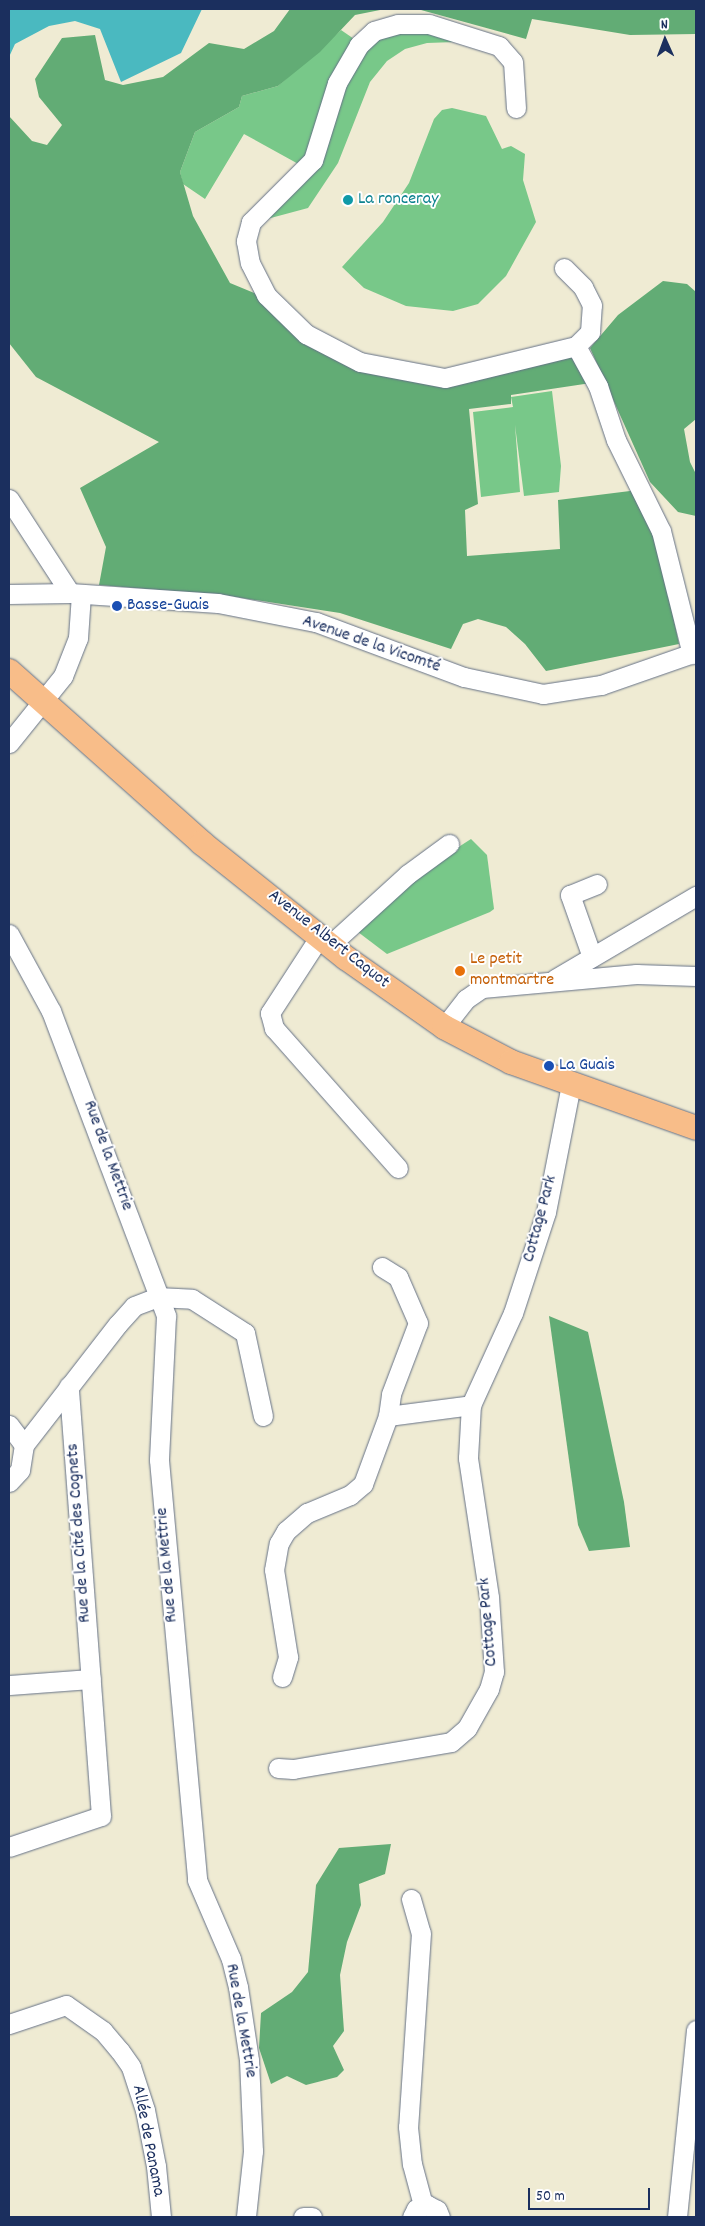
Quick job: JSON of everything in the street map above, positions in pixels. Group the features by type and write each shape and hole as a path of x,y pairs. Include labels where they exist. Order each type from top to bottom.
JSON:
{"main road":[{"name":"Avenue Albert Caquot","path":"9,671 202,843 325,940 444,1027 511,1062 696,1128"}],"street":[{"path":"516,108 513,62 499,46 429,24 398,24 374,31 359,45 337,83 313,160 251,222 246,241 249,256 266,296 306,334 360,362 445,378 576,346 590,332 592,305 583,287 564,268"},
{"path":"576,346 598,386 616,440 661,531 694,653"},
{"path":"9,499 76,593 78,638 63,676 44,703 9,743"},
{"name":"Avenue de la Vicomté","path":"9,594 76,593 218,604 316,622 464,677 544,694 601,685 694,653"},
{"path":"398,1168 274,1028 270,1013 325,940 449,844"},
{"path":"592,957 570,894 597,884"},
{"path":"550,982 696,896"},
{"name":"Rue de la Mettrie","path":"9,934 52,1011 157,1297 166,1316 159,1460 197,1880 231,1959 238,1987 249,2060 253,2151 246,2217"},
{"path":"444,1027 466,999 482,988 636,974 696,976"},
{"name":"Cottage Park","path":"278,1768 293,1769 450,1742 467,1728 482,1706 494,1672 489,1597 468,1458 471,1404 513,1313 546,1212 571,1084"},
{"path":"282,1677 288,1656 274,1570 279,1543 286,1531 308,1513 350,1495 363,1484 388,1416 391,1394 418,1323 398,1277 382,1267"},
{"path":"9,1482 20,1470 24,1445 134,1306 157,1297 192,1299 244,1333 263,1416"},
{"name":"Rue de la Cité des Cognets","path":"9,1847 101,1816 70,1386"},
{"path":"388,1416 471,1404"},
{"path":"9,1425 24,1445"},
{"path":"9,1685 91,1679"},
{"path":"412,1899 422,1933 408,2127 418,2211 434,2208 440,2217"},
{"name":"Allée de Panama","path":"9,2024 66,2005 103,2031 120,2051 131,2067 144,2110 156,2166 161,2217"},
{"path":"677,2217 696,2030"},
{"path":"304,2217 312,2217"}],"green space":[{"path":"290,9 696,9 696,34 630,35 532,19 526,39 421,10 380,10 355,15 320,52 278,86 242,96 239,107 195,132 180,172 193,216 230,283 264,297 303,336 446,382 574,352 591,383 511,395 511,404 469,409 478,504 465,510 467,556 560,549 558,500 638,490 662,562 679,644 546,671 525,644 506,627 478,619 463,624 451,649 340,613 229,596 99,585 106,547 80,488 159,442 36,377 9,343 9,116 32,141 47,145 62,125 39,97 35,79 62,38 95,35 105,80 123,85 163,77 209,43 244,49 274,31"},
{"path":"341,30 357,41 302,166 244,134 205,199 183,184 180,172 195,132 239,107 242,96 278,86"},
{"path":"385,30 429,30 455,42 427,43 405,49 387,61 370,82 338,163 308,208 267,219 266,214 291,189 347,71"},
{"path":"452,108 486,116 502,149 511,146 525,154 523,180 536,222 506,276 478,304 453,311 406,306 364,288 342,267 383,222 409,183 434,119 442,110"},
{"path":"663,281 687,284 696,292 696,419 684,429 690,462 696,474 696,516 678,512 650,482 590,348 618,315"},
{"path":"552,391 561,466 559,492 524,496 515,425 520,492 481,497 473,412 513,407 511,397"},
{"path":"471,839 487,855 494,909 387,954 354,929 415,875"},
{"path":"549,1316 588,1332 624,1502 630,1547 589,1551 578,1525"},
{"path":"391,1844 385,1874 359,1884 361,1905 347,1942 340,1975 344,2031 333,2046 344,2070 337,2077 306,2085 287,2076 271,2084 259,2048 261,2013 292,1992 308,1972 316,1885 339,1848"}],"water":[{"path":"9,9 202,9 181,53 121,82 100,29 75,21 49,26 15,44 9,57"}],"place":[{"name":"La ronceray","path":"348,200"},
{"name":"Basse-Guais","path":"117,606"},
{"name":"Le petit montmartre","path":"460,971"},
{"name":"La Guais","path":"549,1066"}]}
